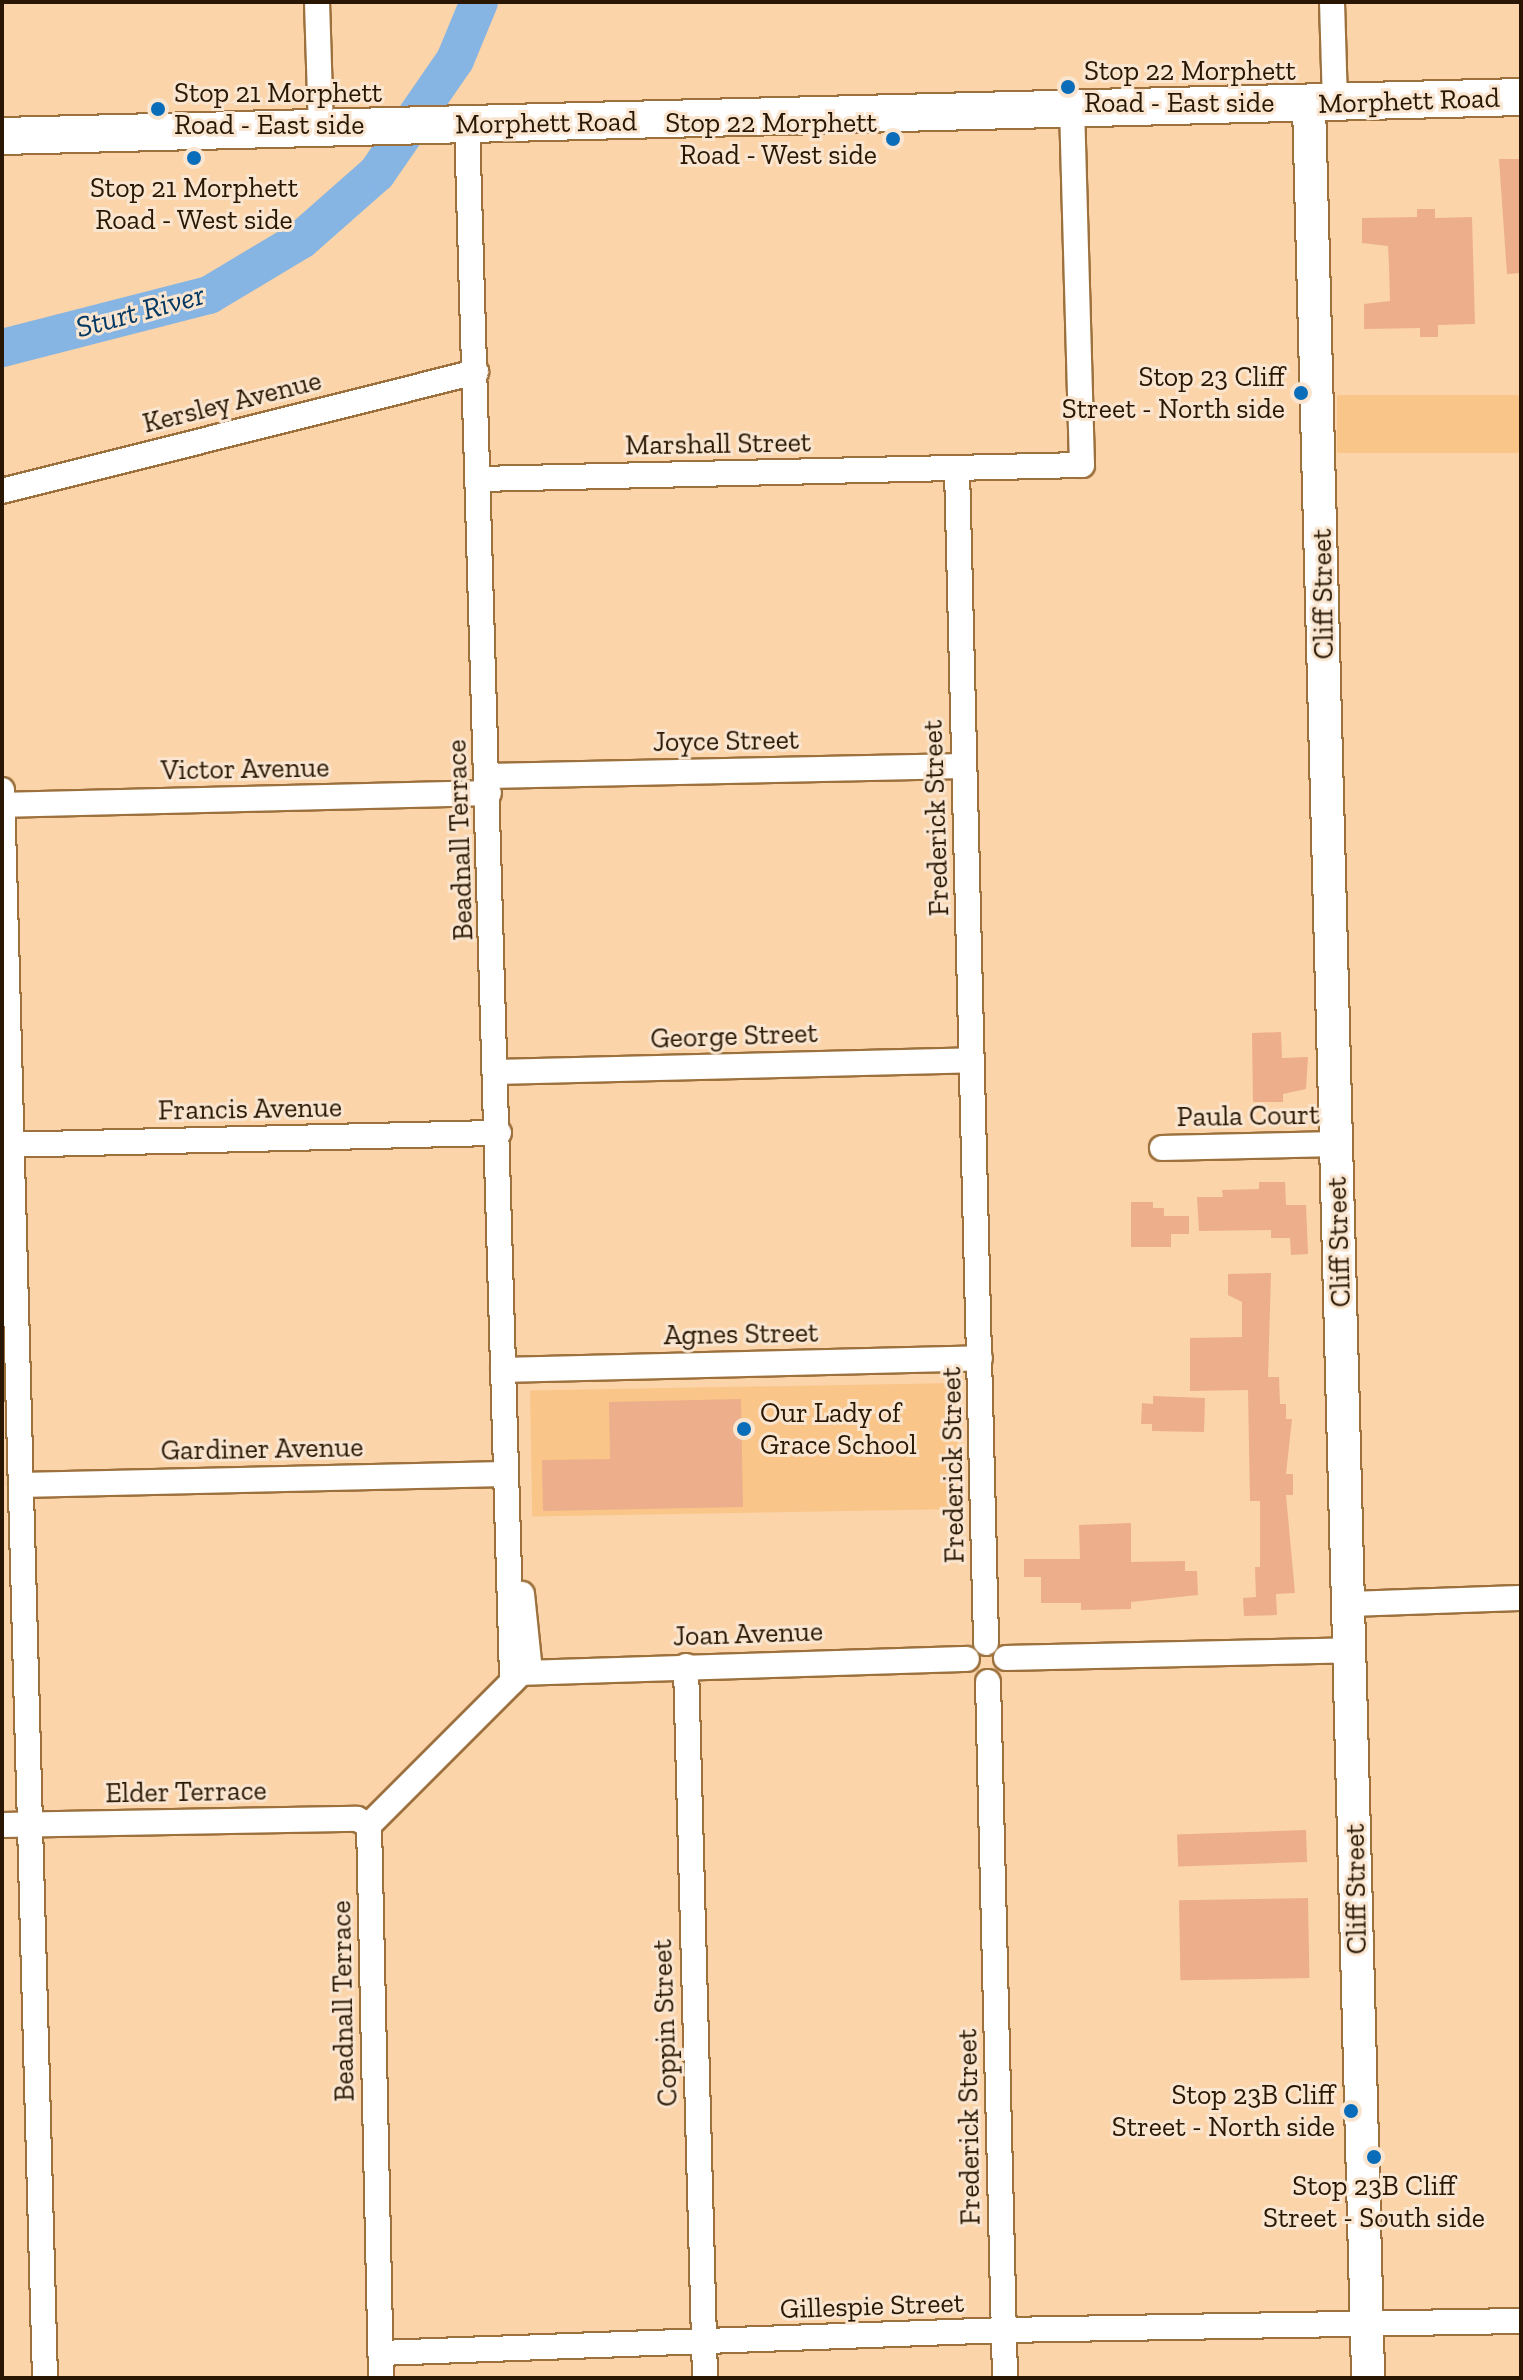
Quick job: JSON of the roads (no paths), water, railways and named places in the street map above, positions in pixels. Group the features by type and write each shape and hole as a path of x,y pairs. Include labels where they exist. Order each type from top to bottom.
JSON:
{"main road":[{"name":"Morphett Road","path":"2,136 1072,112 1521,97"}],"street":[{"path":"317,2 321,129"},
{"path":"1322,105 1332,2"},
{"name":"Cliff Street","path":"1322,105 1336,1144 1368,2378"},
{"path":"957,469 1082,465 1072,112"},
{"name":"Beadnall Terrace","path":"456,125 476,372 499,1133 504,1474 521,1676"},
{"name":"Kersley Avenue","path":"2,491 476,372"},
{"name":"Marshall Street","path":"479,479 957,469"},
{"name":"Frederick Street","path":"957,469 980,1358 977,1651"},
{"name":"Joyce Street","path":"488,785 964,766"},
{"name":"Victor Avenue","path":"2,805 488,785"},
{"path":"2,790 6,1145 21,1485 27,1824 45,2378"},
{"name":"George Street","path":"497,1072 972,1060"},
{"name":"Francis Avenue","path":"6,1145 499,1133"},
{"name":"Paula Court","path":"1162,1148 1336,1144"},
{"name":"Agnes Street","path":"503,1370 980,1358"},
{"name":"Gardiner Avenue","path":"21,1485 504,1474"},
{"path":"1348,1604 1521,1598"},
{"path":"999,1647 1006,1658 1005,1671 988,1682 975,1678 977,1651 999,1647"},
{"path":"1006,1658 1350,1650"},
{"name":"Joan Avenue","path":"521,1676 977,1651"},
{"name":"Coppin Street","path":"686,1666 705,2378"},
{"path":"369,1825 521,1676"},
{"name":"Frederick Street","path":"988,1682 1005,2378"},
{"name":"Elder Terrace","path":"2,1825 357,1819 369,1825"},
{"name":"Beadnall Terrace","path":"369,1825 381,2378"},
{"name":"Gillespie Street","path":"381,2353 1004,2330 1521,2321"}],"waterway":[{"name":"Sturt River","path":"2,348 209,295 301,240 377,173 455,60 479,2"}],"place":[{"name":"Stop 22 Morphett Road - East side","path":"1068,87"},
{"name":"Stop 21 Morphett Road - East side","path":"158,109"},
{"name":"Stop 22 Morphett Road - West side","path":"893,139"},
{"name":"Stop 21 Morphett Road - West side","path":"194,158"},
{"name":"Stop 23 Cliff Street - North side","path":"1301,393"},
{"name":"Our Lady of Grace School","path":"744,1429"},
{"name":"Stop 23B Cliff Street - North side","path":"1351,2111"},
{"name":"Stop 23B Cliff Street - South side","path":"1374,2157"}]}
